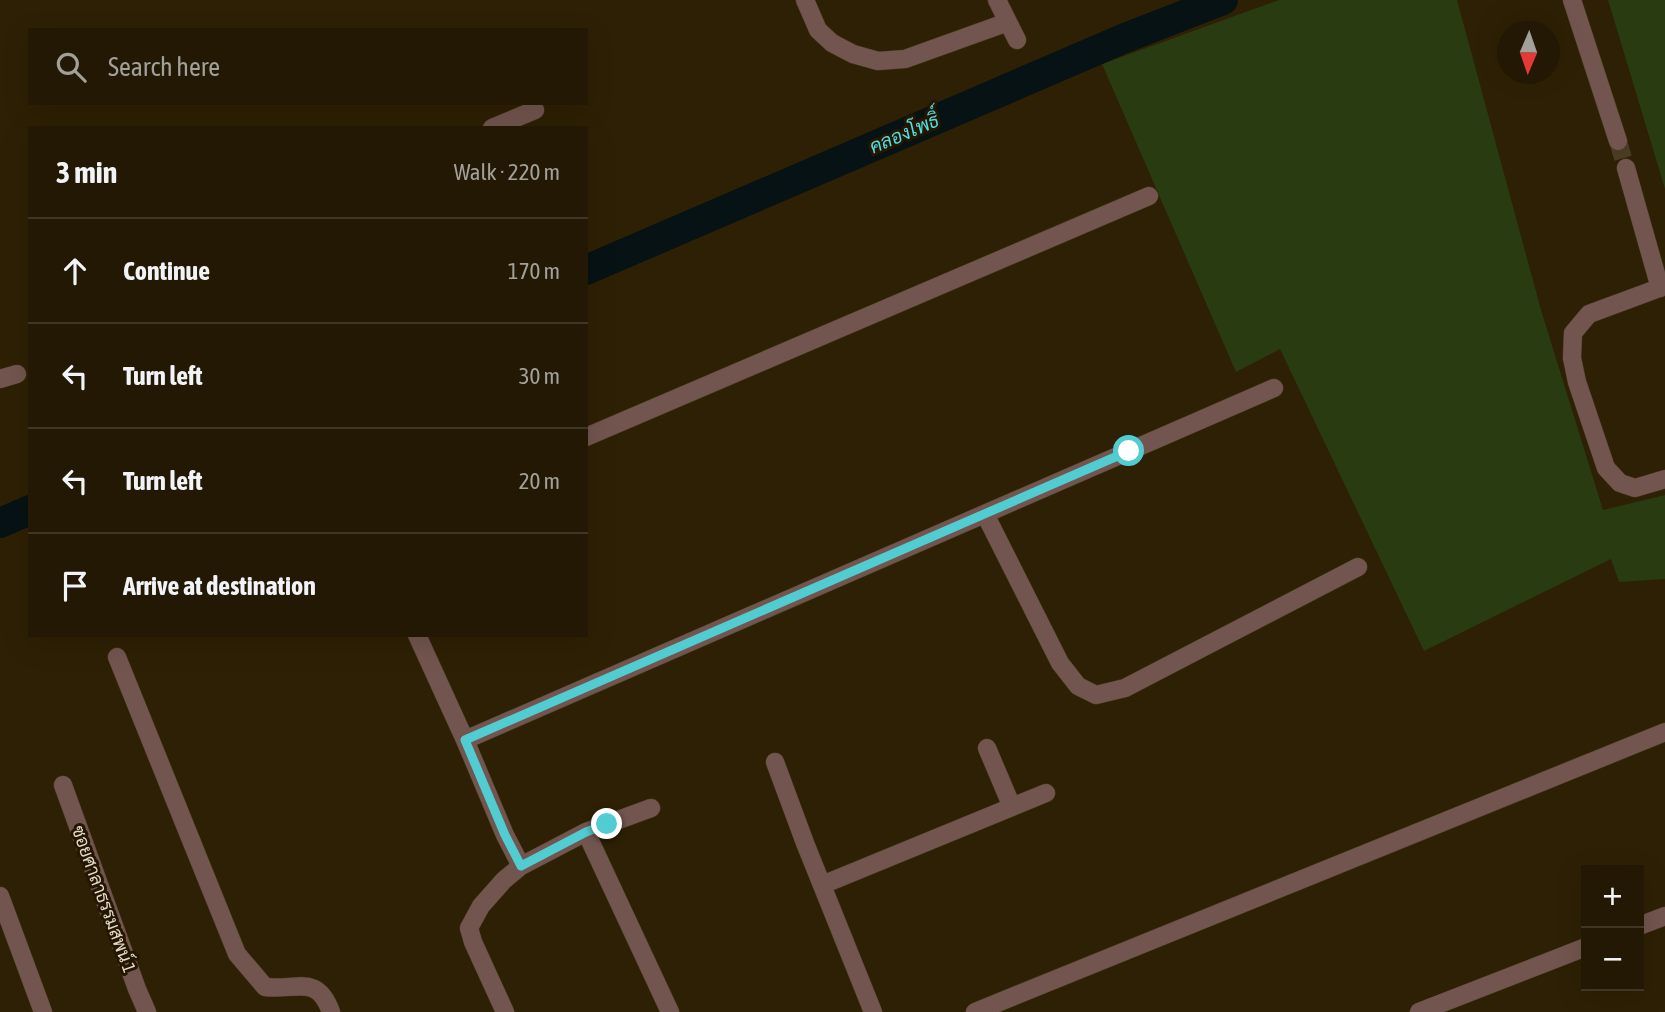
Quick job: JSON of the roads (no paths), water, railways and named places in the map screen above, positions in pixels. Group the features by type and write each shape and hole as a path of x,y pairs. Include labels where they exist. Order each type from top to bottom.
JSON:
{"street":[{"path":"805,0 818,30 832,43 853,54 878,61 905,58 1008,22"},
{"path":"997,0 1017,40"},
{"path":"1572,0 1618,141"},
{"path":"497,126 535,110"},
{"path":"1626,168 1662,287 1589,314 1573,332 1572,358 1577,382 1606,468 1620,483 1635,488 1665,479"},
{"path":"588,437 1149,196"},
{"path":"465,740 1274,388"},
{"path":"985,514 1060,663 1078,685 1096,695 1125,688 1358,567"},
{"path":"418,637 521,866"},
{"path":"117,657 237,954 265,987 279,989 307,985 319,991 331,1012"},
{"path":"975,1012 1665,732"},
{"path":"987,748 1012,807"},
{"path":"775,762 873,1012"},
{"name":"ซอยศาลาธรรมสพน์ 1","path":"63,785 147,1012"},
{"path":"822,885 1046,793"},
{"path":"505,1012 473,942 470,928 481,906 504,880 521,866 586,832 651,808"},
{"path":"586,832 670,1012"},
{"path":"0,896 43,1012"},
{"path":"1644,924 1665,916"},
{"path":"1419,1012 1581,949"}],"waterway":[{"name":"คลองโพธิ์","path":"588,269 1125,38 1223,0"},
{"name":"คลองโพธิ์","path":"0,523 28,511"}],"tunnel":[{"path":"1618,141 1626,168"}]}
